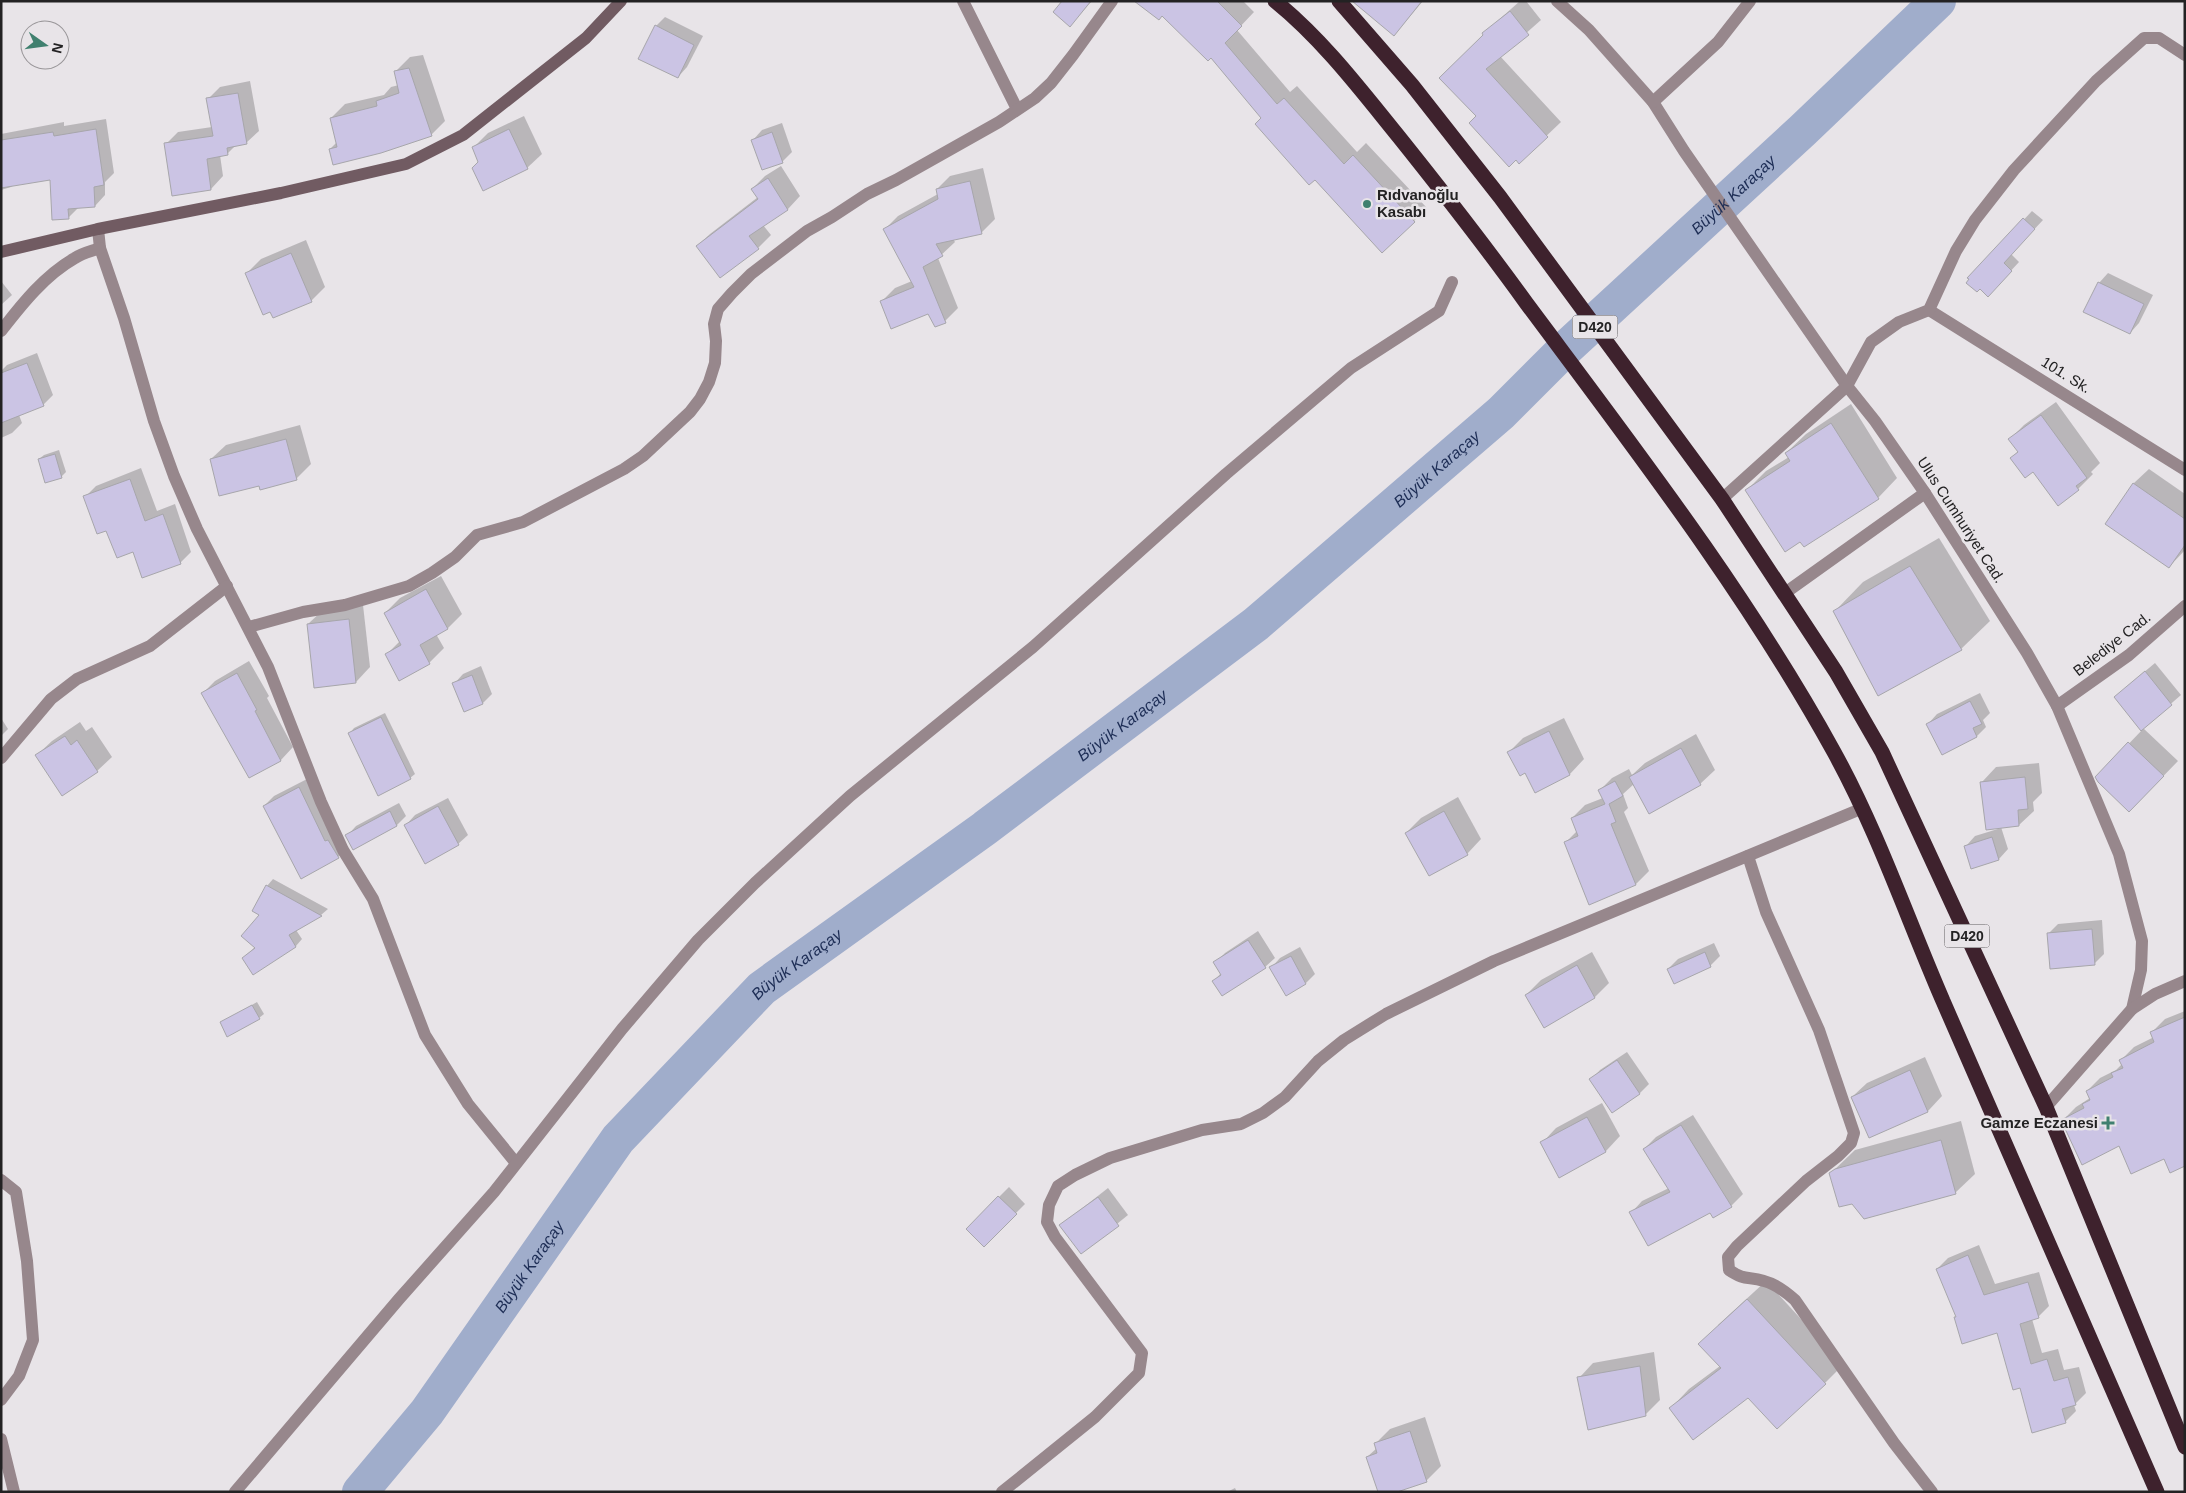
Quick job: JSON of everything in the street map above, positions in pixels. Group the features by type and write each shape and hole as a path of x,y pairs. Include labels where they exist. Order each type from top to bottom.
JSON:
{"highway":[{"path":"1275,1 1291,14 1342,65 1472,229 1668,495 1718,566 1795,685 1834,751 1863,808 1921,951 2157,1492"},
{"name":"D420","path":"1339,1 1412,85 1500,197 1722,499 1836,672 1882,752 2046,1107 2185,1447"}],"street":[{"path":"1,252 98,229 281,193 406,164 464,135 586,38 621,1"},
{"path":"963,1 1017,109"},
{"path":"249,627 303,612 345,605 409,586 455,557 477,535 523,522 624,469 643,456 690,412 700,398 709,382 715,364 716,341 714,324 718,309 751,274 807,231 867,194 896,180 999,122 1035,98 1051,83 1112,1"},
{"name":"Ulus Cumhuriyet Cad.","path":"1557,1 1589,30 1653,102 1684,151 1924,494 2027,653 2058,706 2119,854 2142,942 2141,970 2132,1009 2046,1107"},
{"path":"1653,102 1718,42 1750,1"},
{"path":"1722,499 1847,386 1871,342 1899,322 1929,310 1956,250 1976,220 2014,170 2096,81 2144,38 2158,38 2185,55"},
{"path":"98,229 100,248 124,318 154,421 174,476 197,529 272,675 321,802 343,850 372,899 425,1034 468,1104 516,1163"},
{"path":"1,331 24,301 50,277 75,258 100,248"},
{"path":"235,1492 398,1299 494,1192 622,1029 698,940 755,883 850,796 1033,647 1219,480 1351,368 1439,311 1452,282"},
{"name":"101. Sk.","path":"1929,310 2185,470"},
{"path":"1785,593 1924,494"},
{"path":"1,758 51,699 77,680 150,646 227,586"},
{"name":"Belediye Cad.","path":"2058,706 2129,655 2185,606"},
{"path":"1002,1492 1095,1416 1139,1374 1142,1353 1055,1237 1047,1222 1049,1206 1058,1186 1110,1158 1202,1130 1241,1124 1263,1113 1285,1097 1301,1078 1344,1040 1386,1014 1494,961 1863,808"},
{"path":"1748,856 1766,912 1819,1030 1854,1133 1851,1143 1838,1156 1806,1181 1737,1246 1728,1257 1729,1270 1741,1278 1763,1280 1784,1290 1795,1300 1889,1435 1932,1492"},
{"path":"2132,1009 2155,994 2185,981"},
{"path":"1,1180 16,1192 27,1262 33,1340 19,1376 1,1400"},
{"path":"1,1439 14,1492"}],"building":[{"path":"1062,1 1091,1 1070,27 1053,12"},
{"path":"1134,1 1217,1 1242,26 1225,43 1277,104 1284,98 1344,164 1353,155 1415,222 1382,253 1315,180 1309,185 1255,124 1261,118 1211,58 1208,61 1162,16 1159,20"},
{"path":"1352,1 1422,1 1394,36"},
{"path":"1510,11 1529,35 1486,69 1548,137 1519,164 1516,160 1509,167 1469,123 1476,116 1439,78 1483,35 1482,33"},
{"path":"655,25 694,45 678,78 638,59"},
{"path":"409,68 432,136 381,153 333,165 329,149 337,147 330,118 377,106 376,101 399,93 394,71"},
{"path":"238,93 247,144 227,148 228,155 207,159 211,190 172,196 164,143 213,136 206,98"},
{"path":"96,129 104,185 94,187 95,207 68,209 69,219 52,220 50,180 1,188 1,140 53,132 54,136"},
{"path":"509,129 528,169 483,191 472,168 478,162 472,147"},
{"path":"772,132 783,163 762,170 751,140"},
{"path":"768,178 788,210 749,236 759,249 720,278 696,246 758,199 751,189"},
{"path":"970,181 982,234 936,244 943,256 923,267 946,323 935,327 928,314 891,329 880,301 914,287 883,229 938,199 936,189"},
{"path":"2023,218 2035,229 2004,263 2012,271 1988,297 1980,289 1977,292 1966,283 1969,279 1967,278"},
{"path":"291,253 312,302 273,318 270,312 263,315 245,273"},
{"path":"2098,282 2144,304 2130,334 2083,312"},
{"path":"27,363 44,406 1,423 1,373"},
{"path":"2041,415 2087,478 2076,486 2079,490 2058,506 2033,472 2025,478 2010,458 2018,452 2008,439"},
{"path":"1831,423 1879,499 1804,547 1800,542 1785,552 1745,490 1790,461 1785,453"},
{"path":"286,439 297,480 260,490 259,486 219,496 210,459"},
{"path":"55,454 62,478 45,483 38,459"},
{"path":"130,479 145,521 163,514 181,564 142,578 133,552 117,558 106,531 97,534 83,496"},
{"path":"2133,483 2185,519 2185,545 2169,568 2105,524"},
{"path":"1910,566 1962,650 1878,696 1833,611"},
{"path":"426,589 448,629 420,645 430,664 399,681 385,654 401,645 384,613"},
{"path":"349,619 356,683 314,688 307,624"},
{"path":"2145,671 2172,705 2141,731 2114,697"},
{"path":"237,673 281,761 249,778 201,693"},
{"path":"472,675 483,704 464,712 452,683"},
{"path":"1970,701 1982,724 1973,728 1977,737 1942,755 1926,724"},
{"path":"381,717 411,779 378,796 348,733"},
{"path":"1549,731 1570,775 1535,793 1525,773 1520,776 1507,752"},
{"path":"65,736 71,745 77,740 98,772 62,796 35,755"},
{"path":"2128,742 2164,776 2129,812 2095,777"},
{"path":"1681,748 1701,785 1649,814 1629,777"},
{"path":"2025,777 2028,809 2018,810 2019,826 1986,830 1980,782"},
{"path":"1615,781 1623,796 1609,804 1616,822 1611,824 1636,885 1589,905 1564,842 1578,836 1571,818 1605,804 1598,790"},
{"path":"299,787 325,841 328,840 339,858 301,879 263,806"},
{"path":"438,806 459,845 425,864 404,825"},
{"path":"390,811 397,826 353,850 345,835"},
{"path":"1444,811 1468,855 1429,876 1405,833"},
{"path":"1992,837 1999,860 1971,869 1964,846"},
{"path":"266,885 322,916 289,935 296,947 253,975 242,958 255,948 241,936 259,915 252,911"},
{"path":"2092,929 2095,965 2050,969 2047,933"},
{"path":"1248,940 1266,968 1222,996 1212,981 1221,975 1213,962"},
{"path":"1705,952 1711,967 1674,984 1667,969"},
{"path":"1291,956 1306,984 1286,996 1269,967"},
{"path":"1577,965 1595,998 1544,1028 1525,995"},
{"path":"252,1005 260,1019 227,1037 220,1022"},
{"path":"2185,1017 2185,1166 2170,1173 2164,1159 2131,1174 2119,1146 2082,1165 2061,1120 2084,1108 2082,1104 2090,1100 2086,1091 2113,1077 2111,1073 2123,1068 2119,1060 2154,1042 2150,1032"},
{"path":"1617,1060 1640,1094 1612,1113 1589,1079"},
{"path":"1910,1070 1928,1112 1869,1138 1851,1097"},
{"path":"1587,1117 1606,1152 1559,1178 1540,1142"},
{"path":"1681,1125 1732,1207 1713,1218 1710,1213 1648,1246 1629,1212 1670,1192 1643,1149"},
{"path":"1941,1140 1956,1194 1864,1219 1852,1204 1839,1207 1829,1173 1835,1169"},
{"path":"998,1196 1017,1214 984,1247 966,1229"},
{"path":"1098,1197 1119,1226 1081,1254 1059,1225"},
{"path":"1968,1255 1984,1295 2028,1282 2039,1318 2020,1324 2031,1364 2047,1359 2054,1381 2068,1377 2076,1405 2062,1409 2066,1423 2032,1433 2020,1388 2013,1390 1997,1333 1962,1344 1954,1317 1956,1317 1936,1269"},
{"path":"1747,1299 1826,1384 1777,1429 1748,1398 1693,1440 1669,1408 1721,1368 1698,1344"},
{"path":"1640,1366 1646,1416 1588,1430 1577,1377"},
{"path":"1410,1431 1427,1482 1397,1492 1378,1492 1366,1457 1377,1453 1374,1443"}],"waterway":[{"name":"Büyük Karaçay","path":"360,1492 427,1412 618,1139 762,988 985,828 1256,624 1501,413 1563,351 1803,130 1938,1"}],"place":[{"name":"Rıdvanoğlu Kasabı","path":"1367,204"},
{"name":"Gamze Eczanesi","path":"2108,1123"}]}
